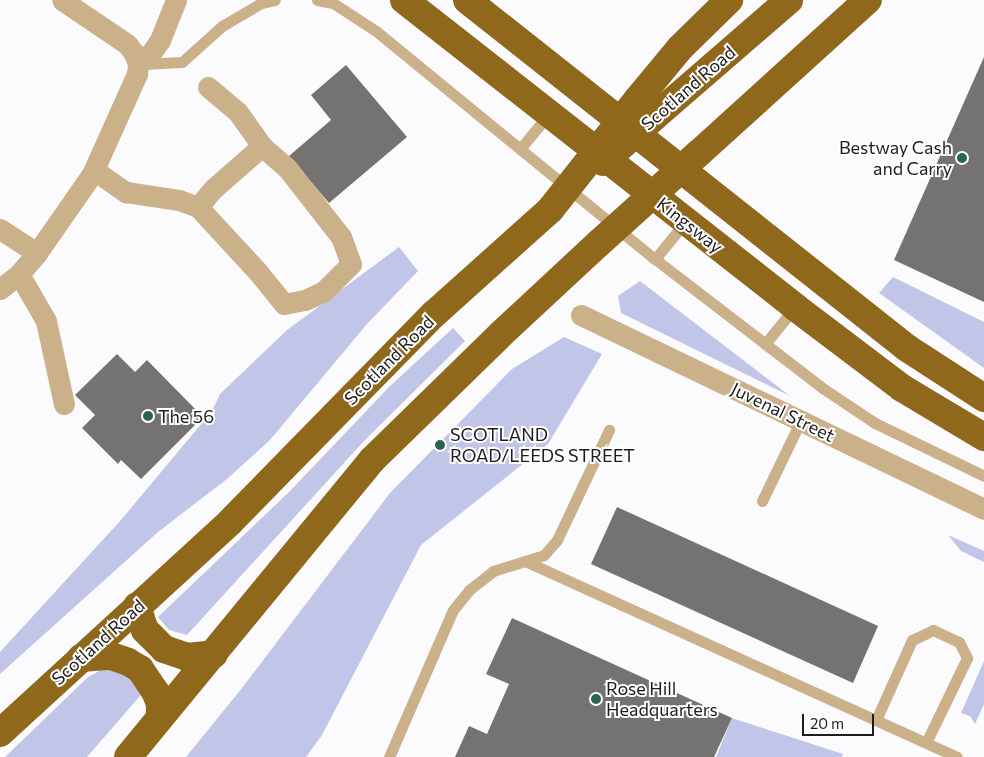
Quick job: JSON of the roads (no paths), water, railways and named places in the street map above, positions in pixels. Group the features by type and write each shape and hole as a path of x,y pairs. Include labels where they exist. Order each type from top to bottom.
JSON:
{"highway":[{"name":"Kingsway","path":"404,0 795,307 902,388 984,438"},
{"path":"467,0 908,348 984,398"},
{"path":"645,109 680,48 728,0"},
{"name":"Scotland Road","path":"0,733 28,705 230,522 446,302 550,210 645,109 789,0"},
{"path":"128,757 372,460 507,328 868,0"},
{"path":"837,27 876,0"},
{"path":"137,606 145,630 164,649 187,657 214,654"},
{"path":"81,658 111,656 140,669 155,691 160,704 160,716"},
{"path":"0,717 28,705"}],"street":[{"path":"0,289 19,274 37,253 94,170 133,84 138,64 134,53 127,44 62,0"},
{"path":"138,64 152,53 160,40 176,0"},
{"path":"94,170 126,192 179,200 198,207 258,272 284,304 305,300 324,291 351,264 341,237 287,168 262,146 237,112 208,86"},
{"path":"198,207 213,188 262,146"},
{"path":"0,229 37,253"},
{"path":"19,274 46,320 64,404"},
{"name":"Juvenal Street","path":"581,315 984,509"}],"lane":[{"path":"138,64 182,62 222,26 261,3 275,0"},
{"path":"318,0 333,3 376,31 655,259 824,389 876,423 984,476"},
{"path":"520,149 549,114"},
{"path":"655,259 686,221"},
{"path":"765,344 795,307"},
{"path":"762,501 801,420"},
{"path":"388,757 454,610 469,590 492,571 544,555 557,540 609,430"},
{"path":"525,561 957,757"},
{"path":"876,720 912,640 933,630 959,642 967,658 926,743"}],"place":[{"name":"Bestway Cash and Carry","path":"962,158"},
{"name":"The 56","path":"148,416"},
{"name":"SCOTLAND ROAD/LEEDS STREET","path":"440,445"},
{"name":"Rose Hill Headquarters","path":"596,699"}]}
